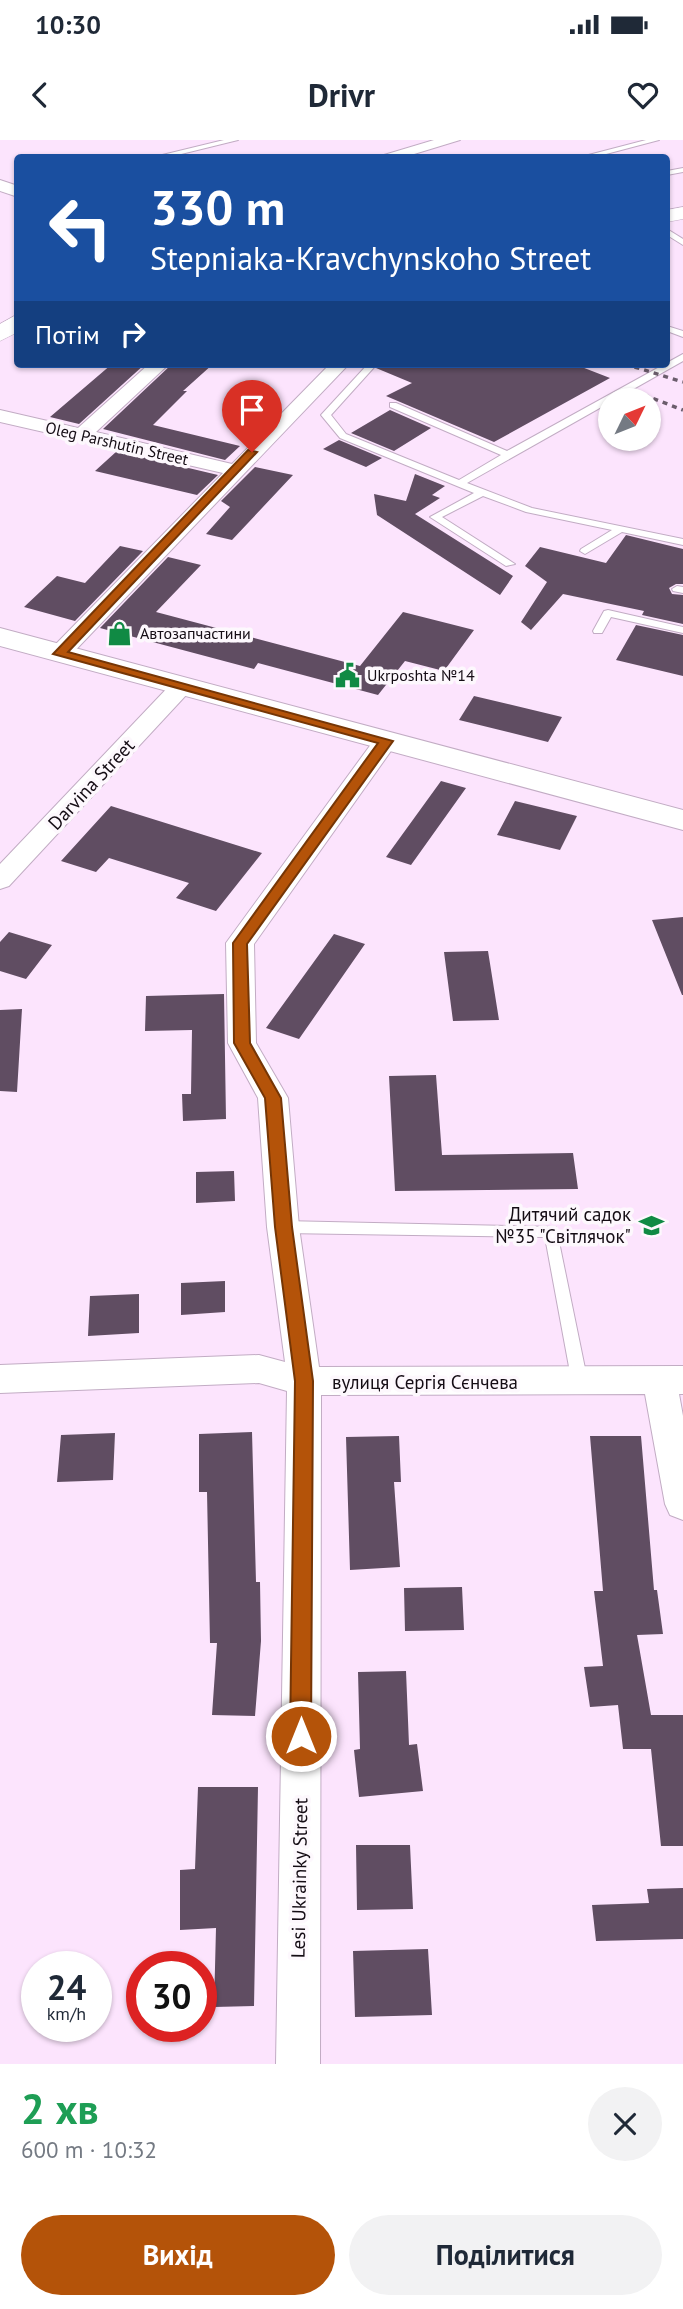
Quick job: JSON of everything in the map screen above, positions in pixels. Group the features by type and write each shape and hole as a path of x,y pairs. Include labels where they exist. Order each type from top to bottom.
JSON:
{"main road":[{"path":"0,637 683,820"}],"street":[{"path":"397,154 444,141"},
{"path":"83,434 156,368"},
{"path":"59,654 234,470 336,368"},
{"name":"Oleg Parshutin Street","path":"0,416 234,470"},
{"name":"Darvina Street","path":"0,880 181,687"},
{"name":"Lesi Ukrainky Street","path":"298,2064 304,1381 283,1227 273,1098 242,1043 240,943 386,741"},
{"name":"вулиця Сергія Сєнчева","path":"0,1379 259,1369 304,1381 671,1381"},
{"path":"671,1381 683,1504"}],"lane":[{"path":"171,154 234,140"},
{"path":"593,154 655,140"},
{"path":"610,149 618,154"},
{"path":"369,368 326,415 343,436 529,510 683,542"},
{"path":"460,484 506,454 665,368"},
{"path":"393,405 506,454"},
{"path":"483,492 435,517 510,564"},
{"path":"585,551 622,528"},
{"path":"598,631 608,614 683,630"},
{"path":"283,1227 551,1231 580,1382"}],"building":[{"path":"107,368 141,368 79,424 50,417"},
{"path":"168,368 209,368 183,391 187,391 153,425 240,446 225,460 103,429"},
{"path":"376,368 584,368 610,378 494,442 386,396 412,383"},
{"path":"390,410 431,428 394,451 351,433"},
{"path":"339,440 382,458 366,467 323,449"},
{"path":"117,451 218,475 197,495 95,471"},
{"path":"255,467 293,475 232,540 206,534 230,507 221,501"},
{"path":"415,474 445,486 432,495 440,498 415,514 513,576 500,595 377,515 374,494 406,501"},
{"path":"626,535 683,549 683,584 669,588 672,594 683,595 683,624 642,615 644,611 563,594 531,630 521,622 547,582 525,566 540,547 606,563"},
{"path":"120,546 143,551 75,621 24,607 57,576 85,583"},
{"path":"168,557 201,565 156,612 360,666 403,612 474,630 444,671 405,661 378,695 258,663 254,669 100,628"},
{"path":"636,625 683,635 683,676 616,660"},
{"path":"474,696 562,717 548,742 459,720"},
{"path":"441,781 466,788 411,865 386,857"},
{"path":"515,801 577,816 560,850 497,835"},
{"path":"111,806 262,853 216,911 176,898 189,883 109,858 96,872 61,861"},
{"path":"683,917 683,995 682,995 652,920"},
{"path":"9,932 52,945 26,979 0,971 0,942"},
{"path":"334,934 365,944 299,1039 266,1028"},
{"path":"488,951 499,1020 453,1021 444,952"},
{"path":"224,994 226,1119 183,1121 182,1094 191,1094 192,1030 145,1031 146,996"},
{"path":"22,1009 17,1092 0,1091 0,1010"},
{"path":"436,1075 442,1155 573,1153 578,1189 395,1191 389,1076"},
{"path":"234,1171 235,1201 196,1203 196,1172"},
{"path":"225,1281 225,1312 181,1315 181,1283"},
{"path":"139,1294 139,1333 88,1336 90,1296"},
{"path":"252,1432 256,1582 260,1582 261,1641 255,1716 212,1715 217,1643 210,1643 207,1492 199,1492 199,1434"},
{"path":"115,1433 113,1480 57,1482 61,1435"},
{"path":"399,1436 401,1482 394,1482 400,1567 350,1570 346,1437"},
{"path":"590,1436 641,1436 654,1590 657,1590 663,1634 637,1635 651,1715 683,1715 683,1846 661,1846 651,1749 623,1749 618,1705 590,1707 584,1667 603,1666 594,1591 603,1591"},
{"path":"462,1587 464,1630 405,1631 404,1588"},
{"path":"406,1671 409,1745 417,1744 423,1791 359,1797 354,1750 360,1749 358,1672"},
{"path":"198,1787 258,1787 254,2006 217,2007 216,1928 180,1930 180,1870 195,1869"},
{"path":"356,1845 410,1845 413,1909 357,1910"},
{"path":"683,1888 683,1939 596,1941 592,1905 649,1903 647,1889"},
{"path":"428,1949 432,2015 355,2017 353,1951"}],"railway":[{"path":"638,368 683,382"},
{"path":"662,402 683,410"}],"place":[{"name":"Автозапчастини","path":"120,633"},
{"name":"Ukrposhta №14","path":"347,675"},
{"name":"Дитячий садок №35 \"Світлячок\"","path":"651,1225"}],"route":[{"path":"252,452 59,654 386,741 240,943 242,1043 273,1098 283,1227 304,1381 301,1736"}]}
